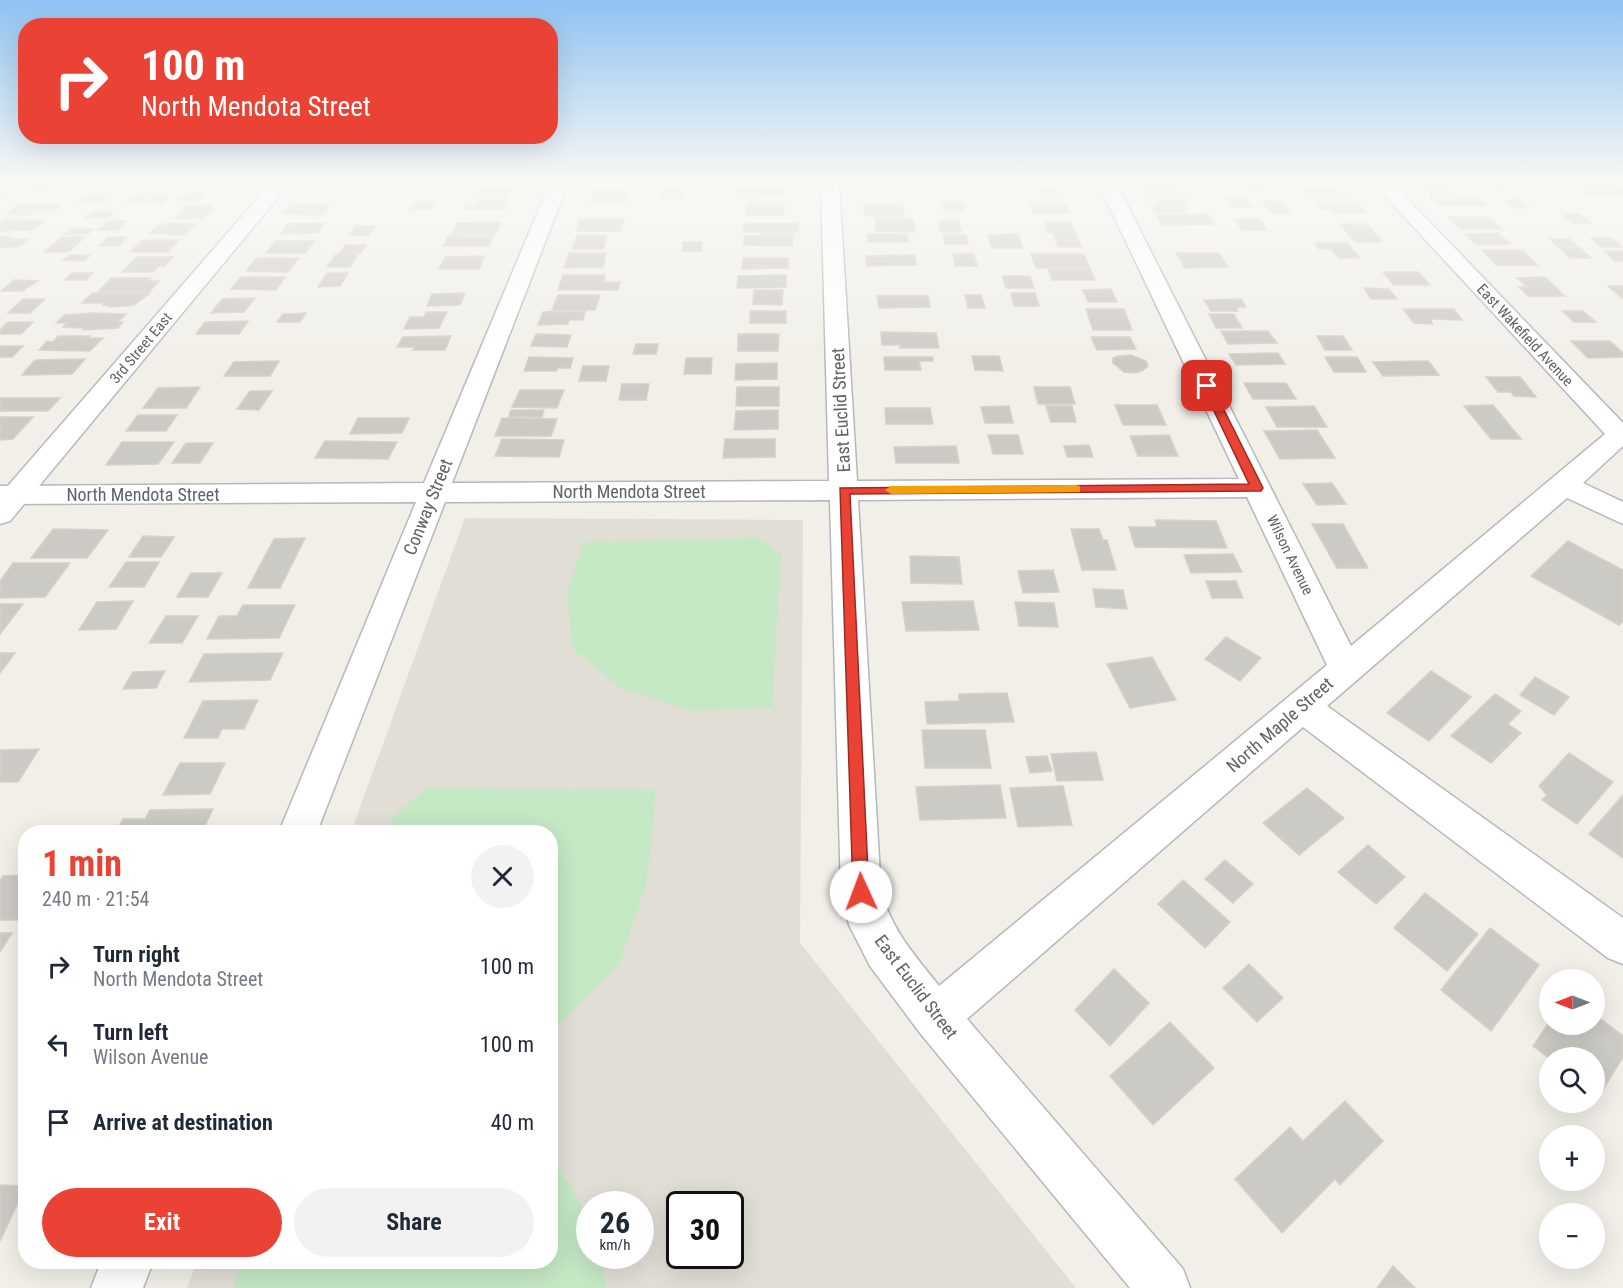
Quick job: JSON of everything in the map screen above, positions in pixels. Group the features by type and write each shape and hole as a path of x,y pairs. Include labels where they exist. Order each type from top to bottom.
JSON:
{"street":[{"name":"3rd Street East","path":"5,502 229,243"},
{"name":"Conway Street","path":"301,825 535,243"},
{"name":"East Euclid Street","path":"833,243 861,892 870,925 936,1017 1164,1288"},
{"name":"Wilson Avenue","path":"1137,243 1346,669"},
{"name":"East Wakefield Avenue","path":"1439,243 1621,433"},
{"name":"North Maple Street","path":"936,1017 1564,485 1621,433"},
{"path":"1564,485 1623,514"},
{"name":"North Mendota Street","path":"5,502 434,493 1257,488"},
{"path":"1302,707 1623,942"},
{"path":"117,1288 124,1269"}],"shaded area":[{"path":"465,518 803,520 800,943 1076,1288 187,1288 194,1269 558,1269 558,825 354,825"}],"green space":[{"path":"758,538 781,554 772,707 695,711 622,689 573,649 567,592 584,542"},
{"path":"427,788 656,790 647,881 619,964 558,1025 558,825 390,825 393,816"},
{"path":"558,1167 576,1195 576,1269 604,1269 606,1288 233,1288 240,1269 558,1269"}],"building":[{"path":"0,243 24,243 19,247 0,247"},
{"path":"55,243 78,243 68,252 44,252"},
{"path":"103,243 122,243 119,246 100,246"},
{"path":"139,243 176,243 168,252 130,252"},
{"path":"274,243 313,243 305,253 266,253"},
{"path":"444,243 490,243 489,246 443,246"},
{"path":"574,243 605,243 603,249 572,249"},
{"path":"683,243 702,243 701,251 682,251"},
{"path":"743,243 792,243 792,246 743,245"},
{"path":"990,243 1021,243 1023,248 992,248"},
{"path":"1057,243 1079,243 1081,247 1058,247"},
{"path":"1315,243 1347,243 1360,258 1339,258 1331,249 1319,249"},
{"path":"1475,243 1510,244 1477,245"},
{"path":"1554,243 1574,243 1578,247 1558,247"},
{"path":"1597,243 1617,243 1622,247 1601,247"},
{"path":"345,245 366,245 360,254 339,254"},
{"path":"1560,248 1580,248 1591,258 1570,258"},
{"path":"1482,250 1523,250 1537,265 1496,265"},
{"path":"1604,251 1623,251 1623,261 1615,261"},
{"path":"569,253 606,253 603,267 564,268"},
{"path":"1176,253 1219,253 1228,267 1185,268"},
{"path":"336,254 358,254 350,267 327,267"},
{"path":"953,254 974,254 977,266 955,266"},
{"path":"1031,254 1084,254 1090,268 1036,268"},
{"path":"70,255 90,255 84,261 63,260"},
{"path":"915,255 916,265 867,266 866,256"},
{"path":"484,256 479,269 439,269 445,257"},
{"path":"137,257 173,257 153,272 122,272"},
{"path":"257,258 299,258 288,272 246,271"},
{"path":"743,258 788,258 788,268 742,269"},
{"path":"1090,268 1095,280 1052,280 1048,269"},
{"path":"1383,272 1418,272 1430,285 1394,285"},
{"path":"72,273 93,273 86,280 65,280"},
{"path":"327,273 348,273 340,286 318,287"},
{"path":"563,275 605,275 604,282 620,282 618,290 558,290"},
{"path":"786,275 786,287 737,288 738,276"},
{"path":"1002,276 1030,276 1034,288 1006,288"},
{"path":"241,277 285,277 276,290 231,289"},
{"path":"1545,277 1565,296 1528,296 1519,287 1527,287 1517,278"},
{"path":"111,278 151,278 148,281 159,281 149,292 98,292"},
{"path":"14,280 38,281 22,291 1,291"},
{"path":"1608,286 1623,286 1623,298 1622,298"},
{"path":"1364,288 1389,289 1397,299 1371,299"},
{"path":"1111,289 1117,302 1088,302 1083,290"},
{"path":"754,290 783,290 782,305 753,304"},
{"path":"92,293 150,293 134,305 111,307 103,305 104,303 82,303"},
{"path":"465,293 460,305 427,306 432,294"},
{"path":"1011,293 1035,293 1039,306 1014,306"},
{"path":"558,295 600,295 595,310 552,310"},
{"path":"965,295 981,295 985,308 968,308"},
{"path":"877,296 928,296 930,307 879,308"},
{"path":"255,298 244,312 211,313 222,299"},
{"path":"23,299 45,299 30,313 8,313"},
{"path":"1241,299 1246,307 1236,307 1238,311 1211,311 1204,300"},
{"path":"1086,309 1124,309 1132,330 1093,330"},
{"path":"1403,309 1454,309 1462,320 1430,319 1433,324 1414,323"},
{"path":"585,311 583,320 569,320 568,324 538,325 543,312"},
{"path":"750,311 786,311 786,323 750,323"},
{"path":"1562,311 1583,311 1596,322 1574,322"},
{"path":"426,312 447,312 439,328 404,329 410,317 424,317"},
{"path":"306,313 300,322 277,322 283,314"},
{"path":"126,314 118,322 123,322 118,328 83,330 83,328 63,327 67,323 56,323 64,315"},
{"path":"1209,314 1234,314 1242,328 1216,328"},
{"path":"248,321 239,334 196,334 205,322"},
{"path":"8,322 33,322 21,334 0,334 0,330"},
{"path":"1221,331 1268,331 1277,343 1228,344"},
{"path":"881,332 936,333 939,348 900,348 900,345 882,345"},
{"path":"536,334 571,335 567,347 531,346"},
{"path":"738,334 779,334 778,351 738,351"},
{"path":"58,336 103,338 90,351 39,350 47,341 53,342"},
{"path":"451,336 445,350 413,350 415,347 397,347 403,337"},
{"path":"1317,336 1343,336 1352,350 1325,350"},
{"path":"1091,337 1130,337 1136,349 1097,350"},
{"path":"1571,341 1610,341 1623,353 1623,357 1588,358"},
{"path":"636,344 658,344 656,354 633,354"},
{"path":"0,346 23,346 12,357 0,357"},
{"path":"1278,353 1285,364 1236,365 1229,354"},
{"path":"1131,355 1146,361 1148,366 1134,373 1124,372 1113,363 1113,358"},
{"path":"972,356 999,356 1003,371 975,370"},
{"path":"529,357 573,358 570,368 558,368 556,371 524,371"},
{"path":"884,357 933,357 933,361 919,361 921,370 885,370"},
{"path":"1325,357 1357,357 1366,372 1334,372"},
{"path":"686,358 712,358 711,374 684,374"},
{"path":"85,359 72,374 22,375 35,360"},
{"path":"279,361 270,376 224,376 234,362"},
{"path":"1428,361 1439,375 1383,376 1373,362"},
{"path":"777,363 777,379 735,380 736,364"},
{"path":"583,366 609,366 606,381 579,381"},
{"path":"1486,377 1520,377 1536,397 1514,396 1511,392 1498,392"},
{"path":"1244,383 1286,383 1296,399 1253,399"},
{"path":"622,384 649,384 646,400 619,400"},
{"path":"200,387 186,408 143,408 158,388"},
{"path":"737,387 779,387 779,406 736,406"},
{"path":"1034,387 1070,387 1075,404 1038,404"},
{"path":"520,390 564,390 557,408 512,407"},
{"path":"250,391 272,391 259,410 237,409"},
{"path":"0,398 60,398 48,411 0,411"},
{"path":"1115,405 1157,405 1166,425 1123,425"},
{"path":"1493,405 1521,439 1491,439 1464,406"},
{"path":"1009,406 1013,423 985,423 981,407"},
{"path":"1046,406 1072,406 1076,422 1051,422"},
{"path":"1314,406 1327,427 1277,427 1266,407"},
{"path":"885,408 930,408 933,424 886,424"},
{"path":"511,410 544,410 542,417 509,417"},
{"path":"778,410 778,429 734,430 736,411"},
{"path":"138,415 177,415 166,431 126,431"},
{"path":"0,417 33,417 13,439 0,440"},
{"path":"358,418 409,418 402,433 350,434"},
{"path":"502,418 557,419 551,436 495,436"},
{"path":"1317,430 1335,458 1280,459 1264,431"},
{"path":"988,435 1018,435 1023,454 993,454"},
{"path":"1169,435 1178,456 1138,456 1130,436"},
{"path":"502,439 564,440 559,457 495,456"},
{"path":"725,439 775,439 775,457 723,458"},
{"path":"325,441 397,442 388,459 315,458"},
{"path":"122,442 174,442 158,464 106,465"},
{"path":"186,443 213,443 200,463 172,463"},
{"path":"1089,445 1093,457 1067,457 1064,446"},
{"path":"956,446 959,463 896,463 894,447"},
{"path":"1332,483 1346,504 1317,505 1303,484"},
{"path":"1155,520 1216,521 1227,548 1135,547 1129,527 1157,527"},
{"path":"1312,524 1343,524 1368,568 1337,568"},
{"path":"53,529 108,530 87,558 31,558"},
{"path":"1071,529 1099,529 1103,540 1107,540 1116,570 1082,570"},
{"path":"143,536 174,537 161,557 129,557"},
{"path":"305,538 280,588 248,588 274,539"},
{"path":"1568,541 1623,570 1623,621 1619,625 1531,576"},
{"path":"1233,554 1242,572 1191,573 1184,555"},
{"path":"910,556 959,557 962,584 911,583"},
{"path":"126,562 159,562 144,587 109,587"},
{"path":"13,563 70,563 45,597 0,598 0,581"},
{"path":"1053,570 1059,592 1023,593 1018,571"},
{"path":"191,573 222,573 208,597 177,597"},
{"path":"1206,581 1236,581 1243,598 1212,598"},
{"path":"1093,589 1123,590 1127,609 1096,607"},
{"path":"133,601 116,629 79,630 97,602"},
{"path":"973,601 979,630 906,631 902,602"},
{"path":"1015,602 1054,603 1058,627 1019,626"},
{"path":"0,604 23,604 0,634"},
{"path":"243,605 295,605 279,638 207,639 219,616 237,616"},
{"path":"166,616 198,616 182,643 149,643"},
{"path":"1226,637 1261,658 1240,681 1205,659"},
{"path":"0,653 15,653 0,673"},
{"path":"283,653 270,680 189,682 204,654"},
{"path":"1152,657 1176,700 1130,708 1107,664"},
{"path":"165,671 156,688 123,689 133,672"},
{"path":"1431,671 1471,697 1429,741 1387,713"},
{"path":"1535,677 1569,697 1554,715 1520,695"},
{"path":"1007,693 1014,722 927,724 925,702 959,701 959,694"},
{"path":"1495,694 1521,711 1508,724 1521,733 1491,763 1451,736"},
{"path":"258,700 244,729 222,729 218,738 184,738 203,701"},
{"path":"922,730 985,730 991,768 925,768"},
{"path":"39,749 18,782 0,782 0,750"},
{"path":"1096,752 1103,780 1057,781 1051,754"},
{"path":"1569,753 1613,782 1577,824 1542,800 1547,795 1539,786"},
{"path":"1047,756 1052,771 1030,773 1026,757"},
{"path":"180,763 225,763 210,794 163,795"},
{"path":"1000,785 1006,818 920,820 916,787"},
{"path":"1063,786 1072,825 1018,827 1010,788"},
{"path":"1307,788 1344,818 1299,855 1263,823"},
{"path":"1623,795 1623,858 1589,834"},
{"path":"213,809 205,825 120,825 123,819 145,819 150,810"},
{"path":"1368,845 1405,877 1376,904 1338,872"},
{"path":"1225,860 1253,884 1233,903 1205,879"},
{"path":"18,875 18,920 0,920 0,881 3,876"},
{"path":"1183,880 1230,922 1205,948 1158,904"},
{"path":"1425,893 1478,934 1447,971 1394,928"},
{"path":"1490,928 1539,965 1491,1031 1441,990"},
{"path":"0,933 12,933 0,952"},
{"path":"1249,964 1283,998 1257,1022 1223,988"},
{"path":"1114,969 1149,1003 1110,1046 1075,1010"},
{"path":"1170,1022 1214,1068 1153,1125 1110,1076"},
{"path":"1605,1022 1623,1036 1623,1057 1605,1087 1605,1047 1539,1047 1539,1051 1533,1046 1540,1035 1605,1035"},
{"path":"1345,1101 1383,1141 1340,1185 1335,1179 1282,1233 1235,1179 1290,1127 1303,1141"},
{"path":"0,1185 18,1186 18,1203 0,1241"},
{"path":"1393,1266 1415,1288 1377,1288"}],"slow traffic":[{"path":"891,490 1076,489"}],"route":[{"path":"861,892 844,491 1257,488 1207,386"}]}
